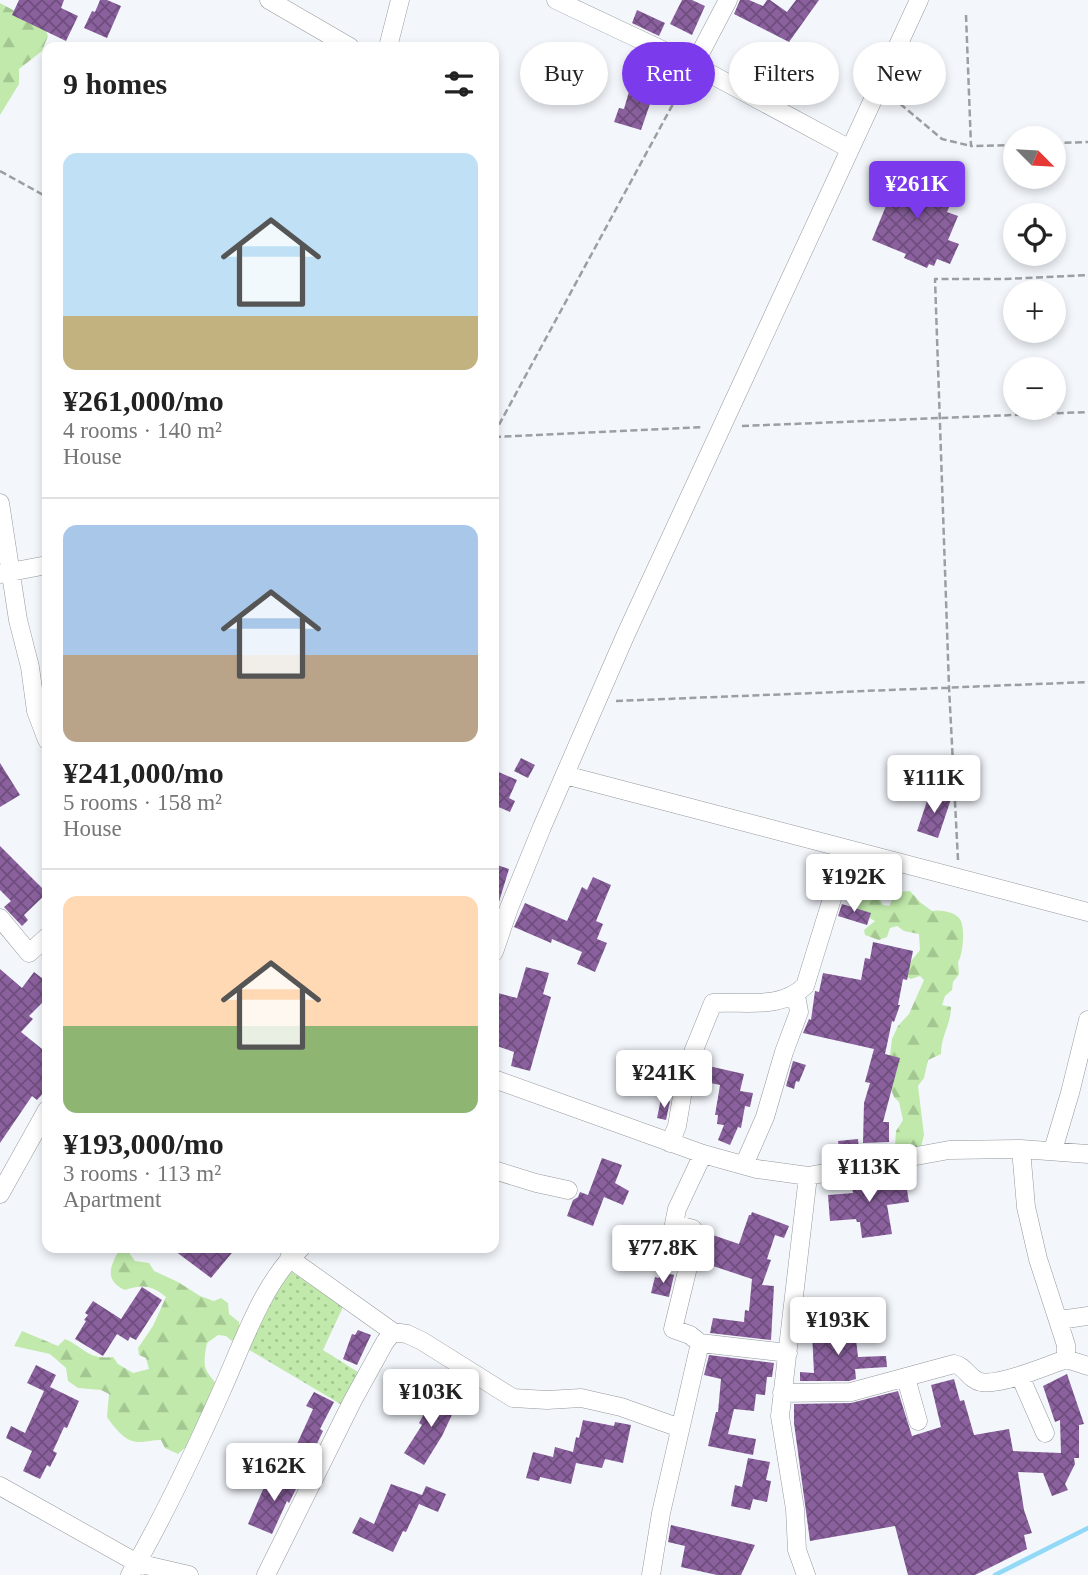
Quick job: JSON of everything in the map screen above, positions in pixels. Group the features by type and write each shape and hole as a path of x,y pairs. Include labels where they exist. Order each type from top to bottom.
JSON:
{"street":[{"path":"269,0 341,42"},
{"path":"389,42 400,0"},
{"path":"555,0 645,42"},
{"path":"706,42 728,0"},
{"path":"899,42 919,0"},
{"path":"715,76 850,149"},
{"path":"499,937 596,701 870,105"},
{"path":"0,503 5,573 30,667 36,711 42,727"},
{"path":"5,573 42,566"},
{"path":"30,667 42,663"},
{"path":"565,775 1088,912"},
{"path":"670,1143 677,1126 687,1067 713,1003 772,1003 796,995 806,986 847,850"},
{"path":"0,918 29,953 42,941"},
{"path":"744,1165 765,1117 799,1012 796,995"},
{"path":"1052,1150 1070,1093 1088,1020"},
{"path":"499,1081 702,1154 744,1165 808,1176 949,1150 1021,1149 1088,1154"},
{"path":"0,1194 42,1119"},
{"path":"1021,1149 1026,1207 1038,1259 1060,1320 1066,1345 1066,1359"},
{"path":"702,1154 677,1209 674,1224 693,1229 690,1259 673,1329 690,1335 700,1343 788,1353"},
{"path":"499,1172 537,1184 568,1189"},
{"path":"806,1575 797,1550 795,1509 780,1416 808,1176"},
{"path":"133,1569 166,1512 266,1295 295,1253 393,1332 407,1334 422,1341 513,1398 581,1398 621,1407 680,1428"},
{"path":"1060,1320 1088,1316"},
{"path":"266,1575 353,1400 393,1332"},
{"path":"651,1575 661,1513 700,1343"},
{"path":"782,1393 851,1392 954,1364 961,1366 976,1382 986,1383 1020,1376 1066,1359 1088,1366"},
{"path":"1020,1376 1045,1433"},
{"path":"905,1378 918,1422"},
{"path":"0,1486 133,1569 189,1575"}],"path":[{"path":"966,15 971,146"},
{"path":"499,426 672,105"},
{"path":"902,105 942,139 971,146 1003,145"},
{"path":"1066,143 1088,142"},
{"path":"0,171 42,194"},
{"path":"960,880 949,687 935,279 1088,275"},
{"path":"499,435 1088,412"},
{"path":"596,701 1088,682"}],"green space":[{"path":"0,3 44,27 48,36 46,42 42,42 42,51 19,69 19,84 0,115"},
{"path":"850,854 863,867 863,880 876,891 883,905 889,906 896,892 910,891 932,911 947,911 957,916 961,922 963,933 958,962 959,974 942,1005 951,1007 941,1054 928,1060 924,1078 918,1086 924,1135 921,1147 904,1149 895,1146 896,1131 903,1120 899,1102 894,1097 887,1079 892,1039 898,1026 909,1014 924,980 920,976 911,979 905,976 908,965 920,950 919,934 904,931 897,926 890,928 887,937 879,940 865,935 864,930 875,921 857,911 839,892"},
{"path":"118,1253 129,1253 135,1261 149,1263 154,1271 200,1296 214,1301 221,1298 228,1303 229,1314 239,1322 240,1333 232,1341 226,1336 218,1335 207,1343 205,1354 207,1372 224,1395 223,1410 200,1417 187,1446 178,1454 165,1448 161,1440 138,1442 124,1437 107,1417 109,1394 101,1390 78,1388 68,1381 66,1368 50,1354 14,1346 22,1331 58,1346 65,1339 92,1355 113,1357 118,1364 133,1373 149,1369 146,1358 139,1355 138,1348 153,1326 166,1297 147,1287 125,1290 118,1286 111,1277"},
{"path":"289,1270 343,1307 323,1350 358,1372 342,1405 246,1348 270,1300"}],"building":[{"path":"19,0 64,0 61,8 78,16 66,41 12,15"},
{"path":"100,0 121,6 107,38 84,28"},
{"path":"682,0 692,0 705,6 692,35 670,24"},
{"path":"740,0 749,0 763,6 770,0 787,12 796,0 819,0 789,42 734,14"},
{"path":"637,10 665,23 659,36 632,23"},
{"path":"625,105 650,105 641,130 614,122 619,108 624,109"},
{"path":"908,162 922,168 916,182 953,198 947,212 958,216 948,240 959,244 950,264 937,259 934,266 929,264 927,268 904,258 906,254 872,240 888,201 884,199 894,177 899,180"},
{"path":"521,758 535,765 528,778 514,771"},
{"path":"0,763 20,795 0,807"},
{"path":"499,772 517,780 509,798 515,801 510,812 499,807"},
{"path":"932,792 951,799 938,838 917,831"},
{"path":"0,846 42,888 42,898 24,915 28,920 22,926 4,907 11,901 0,890"},
{"path":"499,866 509,869 499,902"},
{"path":"593,877 611,885 596,921 603,924 597,939 607,943 595,972 577,964 582,952 552,939 551,943 514,927 525,903 567,921 582,887 587,890"},
{"path":"842,904 871,913 867,925 838,916"},
{"path":"873,942 913,951 907,980 903,979 900,1005 894,1022 892,1021 885,1054 900,1058 883,1122 889,1122 889,1142 863,1143 864,1103 870,1083 865,1082 874,1049 803,1033 809,1019 811,1020 815,991 819,992 823,973 861,980 865,958 870,959"},
{"path":"526,967 549,973 543,994 551,997 530,1071 511,1066 514,1052 499,1047 499,993 517,998"},
{"path":"0,969 22,988 34,972 42,978 42,1003 29,1016 33,1019 21,1032 42,1049 42,1094 37,1100 32,1096 0,1143"},
{"path":"793,1061 806,1065 794,1089 786,1086"},
{"path":"704,1065 744,1074 740,1091 753,1093 750,1107 745,1106 741,1128 738,1127 730,1145 718,1140 724,1125 717,1124 718,1115 715,1115 720,1085 701,1081"},
{"path":"661,1099 670,1101 666,1120 657,1118"},
{"path":"858,1139 859,1153 840,1155 838,1141"},
{"path":"602,1158 622,1165 615,1183 629,1191 623,1205 604,1197 593,1226 567,1216 573,1200 580,1192 588,1195"},
{"path":"885,1173 886,1182 905,1178 909,1202 887,1205 892,1234 862,1238 860,1222 856,1219 830,1221 828,1195 853,1193 851,1180"},
{"path":"752,1212 789,1226 784,1238 775,1235 767,1259 771,1260 762,1285 774,1286 771,1340 710,1333 713,1318 744,1322 745,1310 749,1311 752,1279 701,1262 704,1232 739,1244"},
{"path":"178,1253 232,1253 211,1278"},
{"path":"660,1272 674,1275 669,1297 651,1293 655,1277 659,1278"},
{"path":"142,1287 162,1300 136,1340 130,1337 128,1341 117,1334 103,1356 75,1339 86,1321 84,1320 88,1315 85,1313 93,1301 121,1319"},
{"path":"851,1328 855,1330 858,1357 886,1356 887,1367 855,1369 856,1379 849,1381 800,1381 800,1372 814,1373 812,1332"},
{"path":"358,1330 371,1335 357,1365 343,1359 352,1334 355,1335"},
{"path":"709,1355 774,1363 772,1377 767,1377 765,1395 756,1394 754,1411 734,1409 728,1434 756,1439 753,1455 708,1446 718,1412 721,1379 704,1375"},
{"path":"36,1365 56,1375 50,1387 79,1401 53,1451 57,1453 50,1467 47,1465 40,1479 23,1471 32,1451 6,1438 11,1426 25,1433 44,1391 27,1383"},
{"path":"1067,1374 1084,1424 1079,1425 1079,1458 1074,1458 1075,1464 1065,1484 1068,1490 1052,1496 1043,1473 1018,1472 1024,1510 1032,1533 1024,1535 1027,1549 975,1575 908,1575 895,1526 810,1541 794,1423 794,1404 851,1403 898,1391 912,1436 941,1427 931,1385 954,1379 960,1401 964,1400 974,1435 1009,1429 1013,1451 1061,1453 1060,1420 1055,1422 1043,1386"},
{"path":"314,1392 334,1402 320,1429 323,1431 313,1452 297,1444 313,1409 306,1406"},
{"path":"435,1394 457,1404 424,1465 404,1453 422,1425 419,1423"},
{"path":"583,1420 614,1426 615,1422 631,1425 623,1463 605,1459 602,1468 576,1463 571,1484 540,1477 539,1481 526,1478 533,1452 553,1457 555,1447 573,1452"},
{"path":"748,1458 770,1462 766,1480 771,1481 767,1502 753,1499 750,1510 731,1506 735,1485 742,1487"},
{"path":"282,1471 301,1479 289,1503 287,1501 272,1534 248,1524 265,1485 274,1489"},
{"path":"391,1484 422,1495 426,1486 446,1494 438,1512 419,1504 393,1552 352,1533 360,1517 374,1524"},
{"path":"671,1525 755,1545 741,1575 717,1575 681,1567 685,1546 668,1542"}],"waterway":[{"path":"995,1575 1088,1528"}]}
